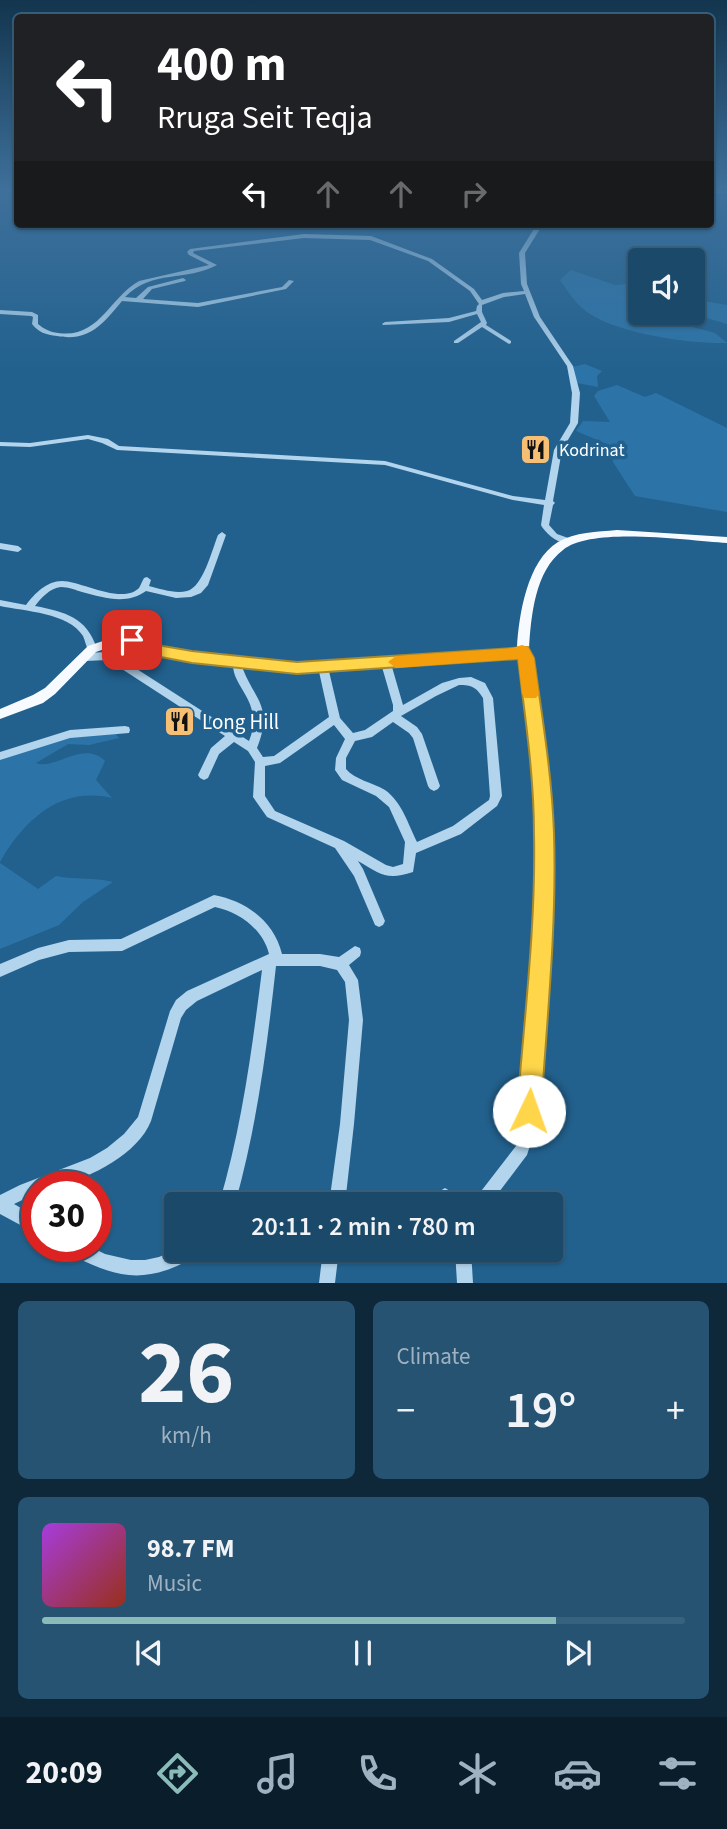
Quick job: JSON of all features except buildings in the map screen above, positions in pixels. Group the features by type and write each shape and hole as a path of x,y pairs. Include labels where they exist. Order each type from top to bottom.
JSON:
{"main road":[{"path":"0,714 38,699 89,653 115,641 132,640 161,651 237,663 297,668 514,654 522,651 524,622 533,589 556,549 568,541 607,534 727,540"}],"street":[{"path":"0,312 32,314 36,316 35,324 38,329 68,336 101,322 139,282 214,265 190,253 191,251"},
{"path":"412,251 430,260 470,288 479,301 485,303"},
{"path":"523,251 526,292 537,317 570,366 575,385 574,423 558,450 546,520 546,529 554,536 568,541"},
{"path":"138,300 150,288 183,280"},
{"path":"121,299 177,305 206,304 284,288 291,281"},
{"path":"509,342 482,325 480,307 503,295 526,292"},
{"path":"385,324 449,320 479,312"},
{"path":"456,342 482,325"},
{"path":"0,444 30,445 88,438 105,440 117,448 374,461 513,498 551,503"},
{"path":"29,607 38,595 53,585 63,584 125,598 132,598 146,584 184,596 198,591 203,585 222,535"},
{"path":"0,546 18,549"},
{"path":"0,603 15,608 29,607 53,613 72,622 92,643 89,653 110,657 251,748 260,761 259,797 265,809 340,845 376,867 393,872 409,868 412,849 406,828 393,804 380,793 346,777 340,770 341,758 351,738"},
{"path":"489,1192 522,1150 528,1130 538,998 544,834 540,763 526,658 522,651"},
{"path":"237,663 237,670 260,713 260,728 251,748"},
{"path":"323,667 335,719 351,738"},
{"path":"387,667 398,705 395,715"},
{"path":"351,738 368,734 395,715 457,681 473,682 486,692 496,796 494,803 457,830 412,849"},
{"path":"395,715 418,737 434,786"},
{"path":"260,761 276,760 335,719"},
{"path":"0,756 70,734 125,730"},
{"path":"204,775 215,751 233,736"},
{"path":"340,845 359,873 379,921"},
{"path":"0,971 37,954 69,946 122,945 214,901 229,903 245,911 271,939 273,960 242,1158 231,1192"},
{"path":"341,964 355,952"},
{"path":"21,1216 0,1204 33,1185 68,1177 110,1157 135,1134 144,1121 180,1005 192,996 273,960 320,960 341,964 351,980 356,1020 338,1192"},
{"path":"101,1262 129,1270 158,1267 167,1262"},
{"path":"327,1283 330,1262"},
{"path":"464,1262 465,1283"}],"shaded area":[{"path":"571,270 615,285 628,284 628,325 685,325 715,333 727,343 671,339 609,323 580,306 560,280"},
{"path":"705,301 727,305 727,324 705,317"},
{"path":"585,364 602,371 597,376 598,387 577,383 572,367"},
{"path":"617,385 645,397 656,393 727,428 727,512 635,496 613,462 614,447 576,431 583,421 610,422 594,396 598,391"},
{"path":"115,733 119,738 89,745 68,744 36,763 51,763 78,754 97,755 105,761 96,780 112,798 76,797 46,810 20,833 0,862 0,759 71,737"},
{"path":"0,863 38,889 56,876 113,882 83,902 59,925 0,949"}],"slow traffic":[{"path":"396,662 514,654 522,651 526,658 531,694"}],"place":[{"name":"Kodrinat","path":"536,450"},
{"name":"Long Hill","path":"179,722"}],"route":[{"path":"132,640 161,651 192,657 297,668 514,654 522,651 526,658 540,763 544,834 542,927 529,1111"}]}
